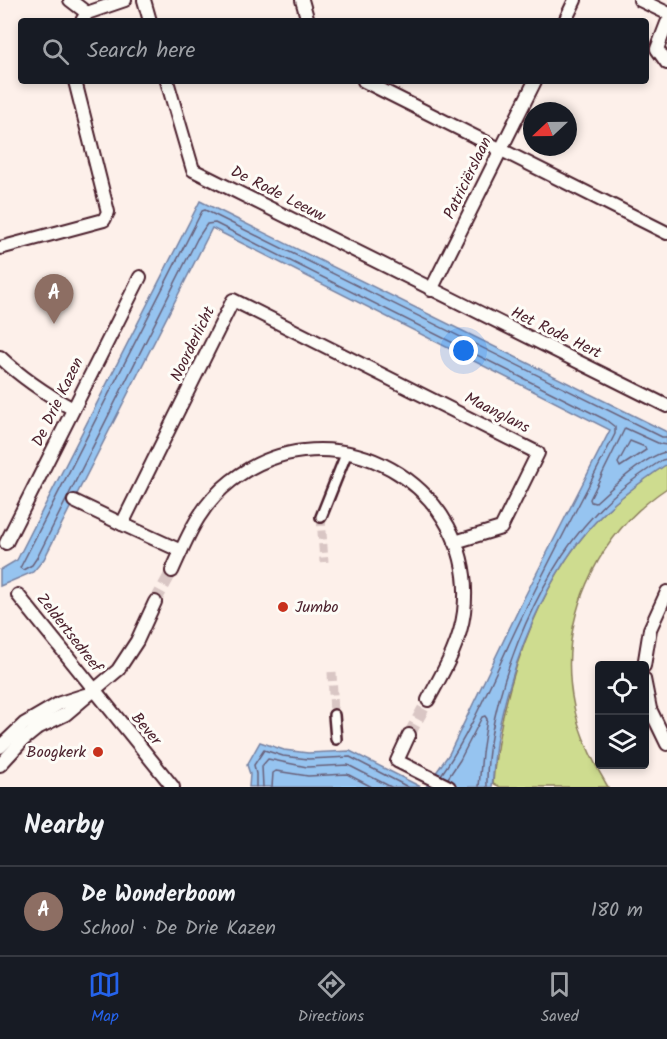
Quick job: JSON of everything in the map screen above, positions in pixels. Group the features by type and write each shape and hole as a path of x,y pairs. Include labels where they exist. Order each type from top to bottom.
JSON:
{"street":[{"path":"72,2 84,17 125,0"},
{"path":"144,0 149,18"},
{"path":"302,0 307,18"},
{"path":"566,18 575,0"},
{"path":"640,0 667,13"},
{"path":"667,22 657,50 667,63"},
{"path":"0,248 104,220 108,212 76,84"},
{"name":"De Rode Leeuw","path":"168,84 193,170 431,290"},
{"path":"370,84 667,232"},
{"name":"Patriciërslaan","path":"431,290 533,84"},
{"name":"De Drie Kazen","path":"6,543 140,277"},
{"name":"Het Rode Hert","path":"431,290 667,406"},
{"name":"Noorderlicht","path":"122,525 233,300 387,376"},
{"path":"0,357 15,372 44,393 73,409"},
{"name":"Maanglans","path":"387,376 538,453 501,528 455,542"},
{"path":"172,571 195,520 225,486 245,471 290,452 318,450 347,452 368,457 382,464 411,482 433,503 455,542 464,579 465,601 462,623 448,663 428,700"},
{"path":"321,517 347,452"},
{"path":"74,501 181,551"},
{"path":"645,661 650,629 667,592"},
{"name":"Zeldertsedreef","path":"18,595 94,692"},
{"name":"Zeldertsedreef","path":"0,765 23,740 39,727 66,714 118,670 137,641 155,602"},
{"name":"Zeldertsedreef","path":"0,747 24,724 60,703 94,692"},
{"name":"Bever","path":"94,692 173,787"},
{"path":"649,703 667,744"},
{"path":"334,715 336,739"},
{"path":"407,740 397,761 448,787"}],"green space":[{"path":"667,464 667,488 642,508 601,556 587,584 577,613 571,644 570,675 574,707 595,769 598,769 608,787 500,787 493,783 504,713 513,677 540,607 557,575 577,545 599,518 631,489"}],"water":[{"path":"200,201 667,432 667,464 615,503 580,540 563,564 534,618 504,704 497,739 492,787 426,787 449,754 524,598 610,430 212,228 44,559 33,572 0,586 0,570 17,560"},
{"path":"260,742 284,750 308,753 350,751 421,787 249,787 250,774 247,765"}],"tunnel":[{"path":"321,517 324,562"},
{"path":"155,602 172,571"},
{"path":"332,672 334,715"},
{"path":"409,735 428,700"}],"place":[{"name":"De Wonderboom","path":"54,324"},
{"name":"Jumbo","path":"283,607"},
{"name":"Boogkerk","path":"98,752"}]}
